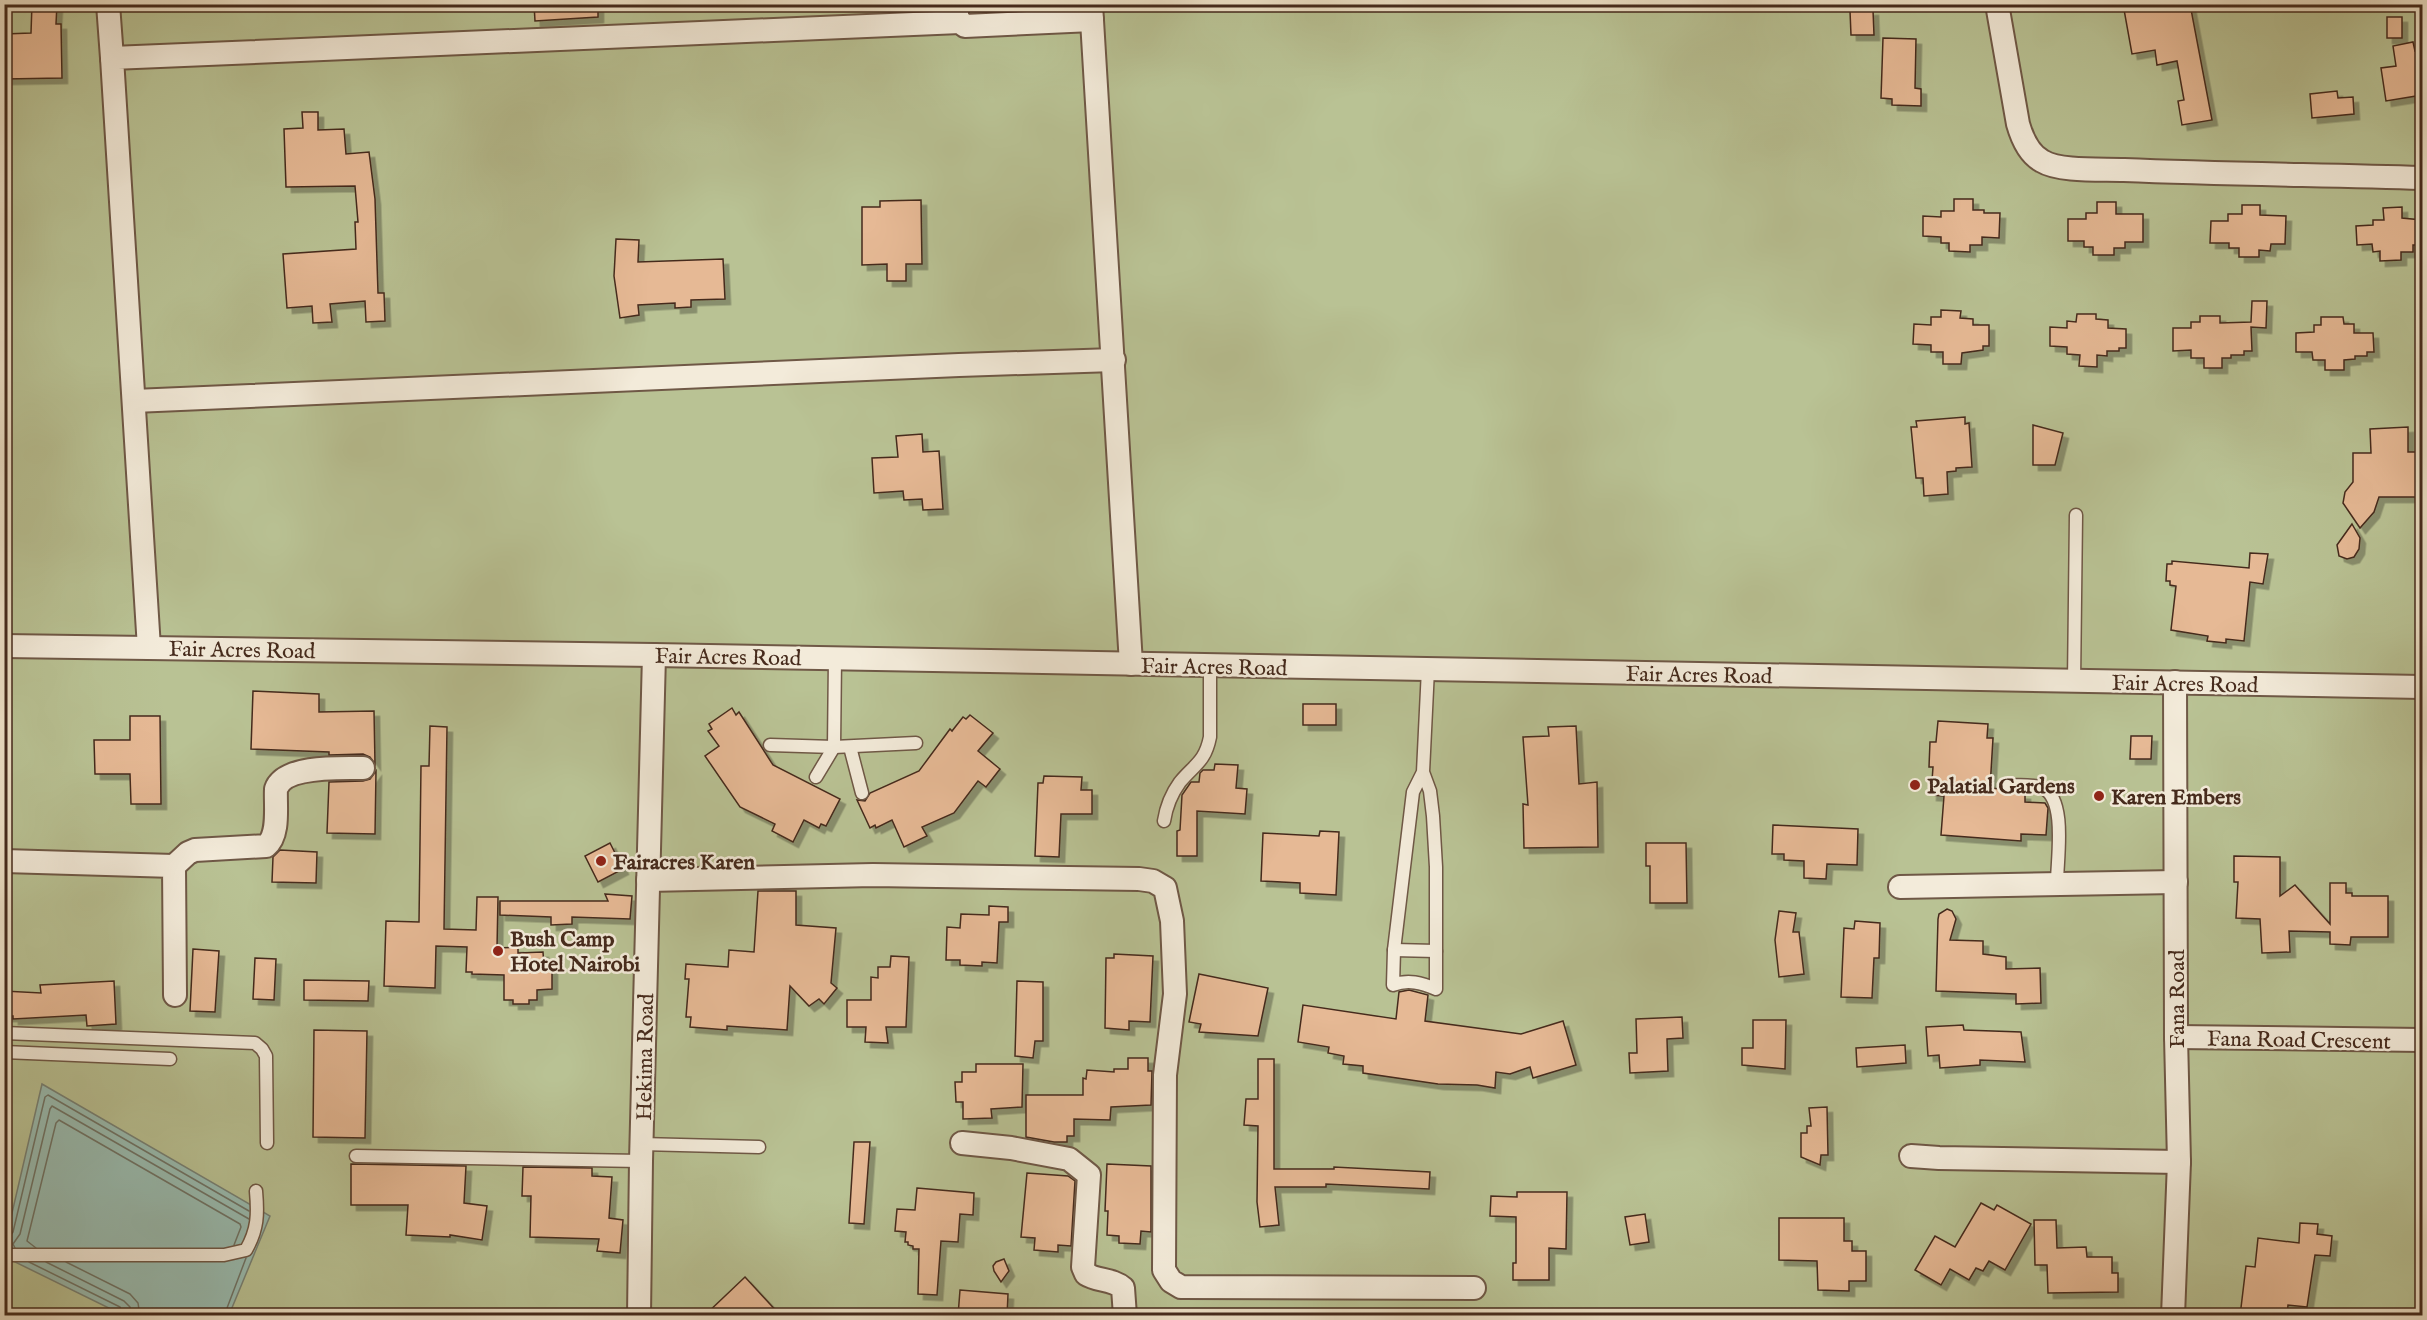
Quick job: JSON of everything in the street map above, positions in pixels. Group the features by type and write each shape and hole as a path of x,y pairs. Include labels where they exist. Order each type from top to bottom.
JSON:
{"street":[{"path":"108,4 148,648"},
{"path":"1997,4 2018,124 2022,137 2042,162 2059,167 2152,171 2422,178"},
{"path":"112,58 958,13 965,26 1092,12 1131,664"},
{"path":"134,401 1114,360"},
{"name":"Fair Acres Road","path":"4,646 835,658 2422,687"},
{"name":"Hekima Road","path":"639,1316 654,655"},
{"name":"Fana Road","path":"2173,1316 2179,1162 2176,1037 2175,682"},
{"path":"4,861 174,866 188,853 195,850 267,846 272,842 274,833 276,789 281,779 326,768 363,768"},
{"path":"174,866 175,995"},
{"path":"648,880 873,875 1139,879 1160,884 1165,888 1171,912 1175,994 1164,1086 1164,1270 1171,1281 1181,1287 1474,1288"},
{"path":"1900,887 2176,882"},
{"name":"Fana Road Crescent","path":"2176,1037 2422,1040"},
{"path":"962,1143 1011,1148 1069,1159 1089,1174 1083,1267 1086,1274 1092,1278 1118,1284 1123,1288 1125,1316"},
{"path":"1911,1156 2179,1162"}],"lane":[{"path":"2074,682 2076,515"},
{"path":"816,777 834,747 835,658"},
{"path":"1164,821 1166,809 1178,785 1204,758 1208,748 1210,666"},
{"path":"1423,772 1431,791 1433,816 1436,867 1436,989 1423,983 1410,981 1393,985 1394,950 1413,792 1423,772 1428,669"},
{"path":"770,745 850,747 916,743"},
{"path":"850,747 862,793"},
{"path":"2009,786 2042,787 2052,796 2058,808 2057,883"},
{"path":"1394,950 1436,951"},
{"path":"4,1033 255,1043 266,1056 267,1143"},
{"path":"4,1052 170,1059"},
{"path":"356,1156 641,1152 759,1147"},
{"path":"4,1255 224,1255 246,1250 254,1236 259,1219 256,1191"}],"green space":[{"path":"5,5 2422,5 2422,1315 5,1315"}],"water":[{"path":"42,1084 270,1216 229,1315 123,1315 5,1257 5,1243"}],"building":[{"path":"32,4 57,4 56,24 61,24 62,78 4,79 4,34 31,33"},
{"path":"534,4 598,4 598,17 535,21"},
{"path":"2123,4 2190,4 2212,120 2182,125 2178,101 2184,100 2177,61 2157,65 2155,50 2132,54"},
{"path":"1873,10 1874,35 1851,35 1850,11"},
{"path":"2387,17 2402,17 2402,38 2387,38"},
{"path":"1883,38 1916,39 1915,88 1921,89 1921,106 1892,105 1892,99 1881,98"},
{"path":"2413,42 2415,51 2422,49 2422,95 2386,101 2381,68 2396,66 2393,46"},
{"path":"2337,91 2338,98 2353,97 2354,114 2312,118 2310,94"},
{"path":"302,112 318,112 318,130 344,129 346,154 369,152 375,199 378,293 384,293 385,321 366,322 365,301 330,304 332,322 313,323 312,306 287,308 283,254 356,249 355,222 358,222 355,186 286,187 284,129 303,128"},
{"path":"1954,199 1973,199 1973,210 2000,213 1999,238 1982,237 1982,245 1970,245 1970,252 1949,251 1949,243 1941,243 1941,237 1923,236 1923,216 1941,217 1941,211 1954,211"},
{"path":"921,200 922,264 906,264 906,281 887,281 887,264 862,265 862,207 880,207 880,201"},
{"path":"2097,202 2116,202 2116,214 2143,214 2143,242 2125,242 2125,248 2114,248 2114,255 2093,255 2093,247 2084,247 2084,241 2068,241 2068,219 2086,219 2086,213 2097,213"},
{"path":"2242,205 2260,205 2260,215 2286,216 2285,244 2271,244 2270,251 2259,250 2259,257 2239,257 2239,248 2229,248 2229,243 2210,243 2211,221 2228,221 2228,214 2242,214"},
{"path":"2402,207 2402,218 2422,220 2422,245 2413,245 2413,252 2401,252 2401,260 2380,261 2380,251 2373,252 2372,244 2357,245 2356,226 2373,225 2373,220 2384,220 2383,208"},
{"path":"616,239 639,240 638,262 723,259 725,299 691,300 691,307 675,308 675,303 638,305 639,315 620,318 614,276"},
{"path":"2252,301 2267,301 2266,328 2251,327 2252,351 2244,351 2244,355 2222,358 2222,368 2204,368 2204,358 2191,358 2191,350 2173,351 2173,328 2191,328 2191,322 2200,322 2200,316 2220,316 2220,323 2251,322"},
{"path":"1941,310 1961,311 1960,318 1973,319 1973,325 1989,325 1989,346 1983,346 1983,350 1962,353 1961,364 1943,364 1943,352 1931,352 1931,345 1913,344 1914,324 1931,325 1931,317 1941,317"},
{"path":"2077,314 2096,314 2096,319 2108,320 2108,328 2126,329 2126,348 2119,348 2119,351 2107,351 2107,356 2097,355 2097,367 2079,366 2080,355 2067,354 2067,347 2050,346 2050,327 2067,328 2067,321 2076,322"},
{"path":"2321,317 2343,317 2344,324 2354,324 2354,333 2373,333 2374,352 2367,352 2367,356 2355,356 2355,359 2344,360 2344,370 2325,370 2325,360 2313,360 2312,352 2296,352 2296,333 2314,332 2314,325 2321,325"},
{"path":"1965,417 1965,424 1969,423 1972,467 1956,468 1956,471 1947,472 1948,494 1924,496 1923,478 1916,478 1911,427 1917,427 1916,421"},
{"path":"2033,425 2063,433 2055,465 2033,465"},
{"path":"2408,427 2408,452 2421,452 2421,497 2379,497 2374,512 2360,528 2343,503 2345,492 2353,482 2353,453 2371,453 2370,429"},
{"path":"922,434 923,452 939,451 943,509 923,510 922,499 904,500 903,491 874,493 872,458 898,457 896,436"},
{"path":"2352,524 2360,538 2359,549 2354,557 2347,559 2339,556 2337,545"},
{"path":"2250,553 2268,554 2263,584 2250,582 2244,641 2226,639 2226,643 2207,641 2208,636 2171,630 2176,586 2166,581 2167,564 2172,564 2172,561 2249,568"},
{"path":"253,691 319,694 319,712 374,711 375,764 370,757 363,754 329,755 329,752 251,749"},
{"path":"1303,704 1336,704 1336,725 1303,725"},
{"path":"732,708 736,715 739,712 773,765 840,799 826,826 821,824 819,828 804,820 793,842 772,831 775,824 740,807 705,756 719,746 708,731 712,729 709,724"},
{"path":"970,715 993,733 978,751 1000,769 986,787 978,781 954,813 922,827 927,836 904,847 892,820 876,828 875,825 870,828 857,800 865,801 870,793 919,771 950,729 952,731 963,717 966,719"},
{"path":"130,716 160,716 161,804 131,804 130,774 95,774 94,740 130,740"},
{"path":"1938,721 1988,724 1987,738 1993,738 1990,788 2002,789 2008,793 2025,794 2025,802 2045,803 2048,808 2046,835 2021,834 2021,841 1941,835 1944,796 1931,795 1933,767 1929,767 1930,742 1936,742"},
{"path":"430,726 447,727 444,929 476,930 477,897 498,897 497,948 518,947 518,953 543,952 544,966 552,966 552,989 537,990 537,1000 529,1000 529,1004 513,1004 513,1000 504,1000 504,975 466,972 467,947 436,946 435,988 384,986 386,921 419,922 421,766 429,766"},
{"path":"1576,726 1579,784 1597,782 1598,847 1524,848 1523,804 1528,805 1523,737 1549,736 1548,727"},
{"path":"2131,736 2152,736 2151,759 2130,759"},
{"path":"1215,764 1238,765 1236,788 1247,789 1245,814 1197,811 1197,856 1177,856 1177,831 1180,830 1182,795 1191,782 1199,782 1200,773 1203,770 1214,770"},
{"path":"376,771 375,834 327,833 329,782 363,781 370,779"},
{"path":"1044,776 1082,777 1081,790 1092,790 1092,814 1061,814 1059,857 1035,856 1038,783 1043,783"},
{"path":"1773,825 1858,829 1857,865 1827,864 1826,879 1804,878 1804,861 1784,860 1784,854 1772,854"},
{"path":"1320,831 1339,832 1336,895 1300,893 1300,883 1261,881 1263,833 1319,836"},
{"path":"610,843 623,869 598,882 585,856"},
{"path":"1646,843 1686,843 1687,903 1650,903 1650,866 1646,866"},
{"path":"280,850 317,852 316,883 272,882 273,857"},
{"path":"2234,856 2280,857 2280,896 2295,885 2330,924 2330,883 2346,883 2346,893 2352,893 2352,896 2388,896 2388,937 2351,937 2350,945 2330,944 2330,932 2289,931 2290,952 2262,953 2260,919 2236,918 2238,882 2234,882"},
{"path":"758,891 796,891 796,925 836,928 831,983 837,988 824,1004 819,999 809,1006 790,986 787,1030 727,1026 727,1030 690,1027 691,1017 686,1017 689,979 685,979 686,964 728,967 729,950 754,952"},
{"path":"605,894 632,896 630,919 572,917 572,924 551,925 551,917 500,915 500,901 608,901"},
{"path":"989,906 1008,907 1008,922 999,922 997,963 982,962 982,966 960,965 960,960 946,960 947,927 960,928 961,914 989,915"},
{"path":"1947,909 1952,911 1956,919 1950,940 1983,941 1983,954 2006,957 2006,969 2040,968 2041,1003 2016,1004 2016,994 1936,991 1938,919 1939,914"},
{"path":"1779,911 1796,913 1793,932 1799,932 1804,974 1779,977 1775,940"},
{"path":"1855,921 1880,923 1879,958 1874,958 1872,998 1841,997 1844,928 1854,929"},
{"path":"193,949 219,951 215,1012 190,1011"},
{"path":"1114,954 1153,956 1150,1022 1129,1021 1129,1030 1105,1028 1106,958 1114,958"},
{"path":"891,956 909,957 906,1027 886,1027 888,1043 865,1042 866,1027 847,1027 847,1000 871,1000 871,977 878,978 878,967 890,967"},
{"path":"255,958 276,959 274,1000 253,999"},
{"path":"1199,974 1268,988 1258,1036 1199,1032 1201,1024 1189,1022"},
{"path":"304,980 369,981 368,1001 304,1000"},
{"path":"114,981 116,1024 87,1026 86,1015 13,1019 13,1016 4,1016 4,991 41,993 40,985"},
{"path":"1017,981 1043,982 1043,1041 1035,1041 1033,1058 1015,1056"},
{"path":"1409,990 1428,995 1425,1021 1521,1034 1563,1021 1576,1065 1533,1078 1530,1067 1510,1074 1496,1072 1495,1088 1438,1084 1363,1073 1363,1066 1343,1064 1344,1056 1328,1053 1329,1047 1298,1042 1303,1005 1396,1019 1399,992"},
{"path":"1682,1017 1683,1038 1667,1039 1668,1071 1630,1073 1629,1053 1637,1053 1636,1019"},
{"path":"1753,1020 1786,1020 1785,1069 1742,1065 1742,1048 1753,1048"},
{"path":"1963,1025 1964,1030 2021,1032 2025,1062 1980,1060 1980,1065 1940,1068 1939,1055 1928,1056 1926,1027"},
{"path":"314,1030 367,1031 365,1138 313,1137"},
{"path":"1905,1045 1906,1063 1857,1067 1856,1048"},
{"path":"1128,1058 1148,1058 1148,1071 1152,1071 1151,1105 1111,1107 1110,1120 1074,1119 1074,1136 1067,1136 1067,1142 1026,1137 1026,1095 1083,1095 1083,1078 1086,1079 1087,1070 1114,1072 1114,1069 1128,1069"},
{"path":"1258,1059 1274,1059 1274,1169 1334,1169 1334,1167 1430,1172 1429,1189 1326,1184 1326,1187 1275,1187 1279,1225 1260,1227 1257,1202 1258,1126 1244,1125 1246,1099 1258,1099"},
{"path":"976,1064 1023,1064 1022,1107 991,1109 992,1118 963,1119 963,1102 956,1102 955,1082 962,1082 962,1072 976,1072"},
{"path":"1827,1107 1828,1155 1821,1155 1820,1165 1801,1157 1801,1133 1807,1133 1807,1126 1811,1126 1809,1108"},
{"path":"854,1142 870,1142 864,1224 849,1223"},
{"path":"351,1164 466,1166 464,1203 487,1206 482,1240 450,1235 450,1237 406,1235 408,1205 351,1205"},
{"path":"1107,1164 1151,1166 1151,1232 1141,1231 1140,1244 1119,1243 1119,1236 1107,1235 1108,1211 1105,1211"},
{"path":"523,1167 592,1168 592,1176 612,1177 609,1218 623,1220 620,1253 597,1251 599,1239 530,1237 531,1196 522,1196"},
{"path":"1027,1173 1068,1176 1075,1181 1071,1246 1058,1245 1058,1252 1034,1250 1035,1238 1021,1237"},
{"path":"917,1188 974,1193 973,1215 960,1214 958,1242 941,1241 937,1295 918,1294 919,1249 913,1249 913,1246 905,1242 906,1232 895,1231 897,1209 915,1210"},
{"path":"1517,1192 1567,1192 1566,1249 1549,1248 1549,1280 1513,1280 1513,1263 1516,1263 1516,1217 1490,1216 1491,1196 1517,1197"},
{"path":"1981,1203 1994,1210 1997,1205 2031,1224 2005,1270 1989,1261 1983,1271 1976,1268 1969,1280 1950,1269 1941,1285 1915,1270 1935,1236 1955,1247"},
{"path":"1645,1214 1649,1242 1630,1245 1625,1217"},
{"path":"1779,1218 1844,1218 1844,1241 1852,1241 1852,1251 1866,1251 1866,1281 1849,1281 1849,1291 1818,1290 1817,1261 1779,1260"},
{"path":"2034,1220 2056,1220 2057,1248 2086,1247 2087,1257 2112,1257 2112,1273 2118,1273 2118,1292 2048,1293 2047,1265 2035,1265"},
{"path":"2300,1223 2318,1224 2317,1234 2332,1236 2330,1256 2315,1255 2307,1307 2288,1305 2287,1316 2240,1316 2246,1266 2255,1267 2258,1238 2299,1243"},
{"path":"1004,1259 1009,1271 1001,1282 993,1266"},
{"path":"745,1277 781,1316 704,1316"},
{"path":"960,1290 1008,1294 1007,1316 958,1316"}],"place":[{"name":"Palatial Gardens","path":"1915,785"},
{"name":"Karen Embers","path":"2099,796"},
{"name":"Fairacres Karen","path":"601,861"},
{"name":"Bush Camp Hotel Nairobi","path":"498,951"}]}
